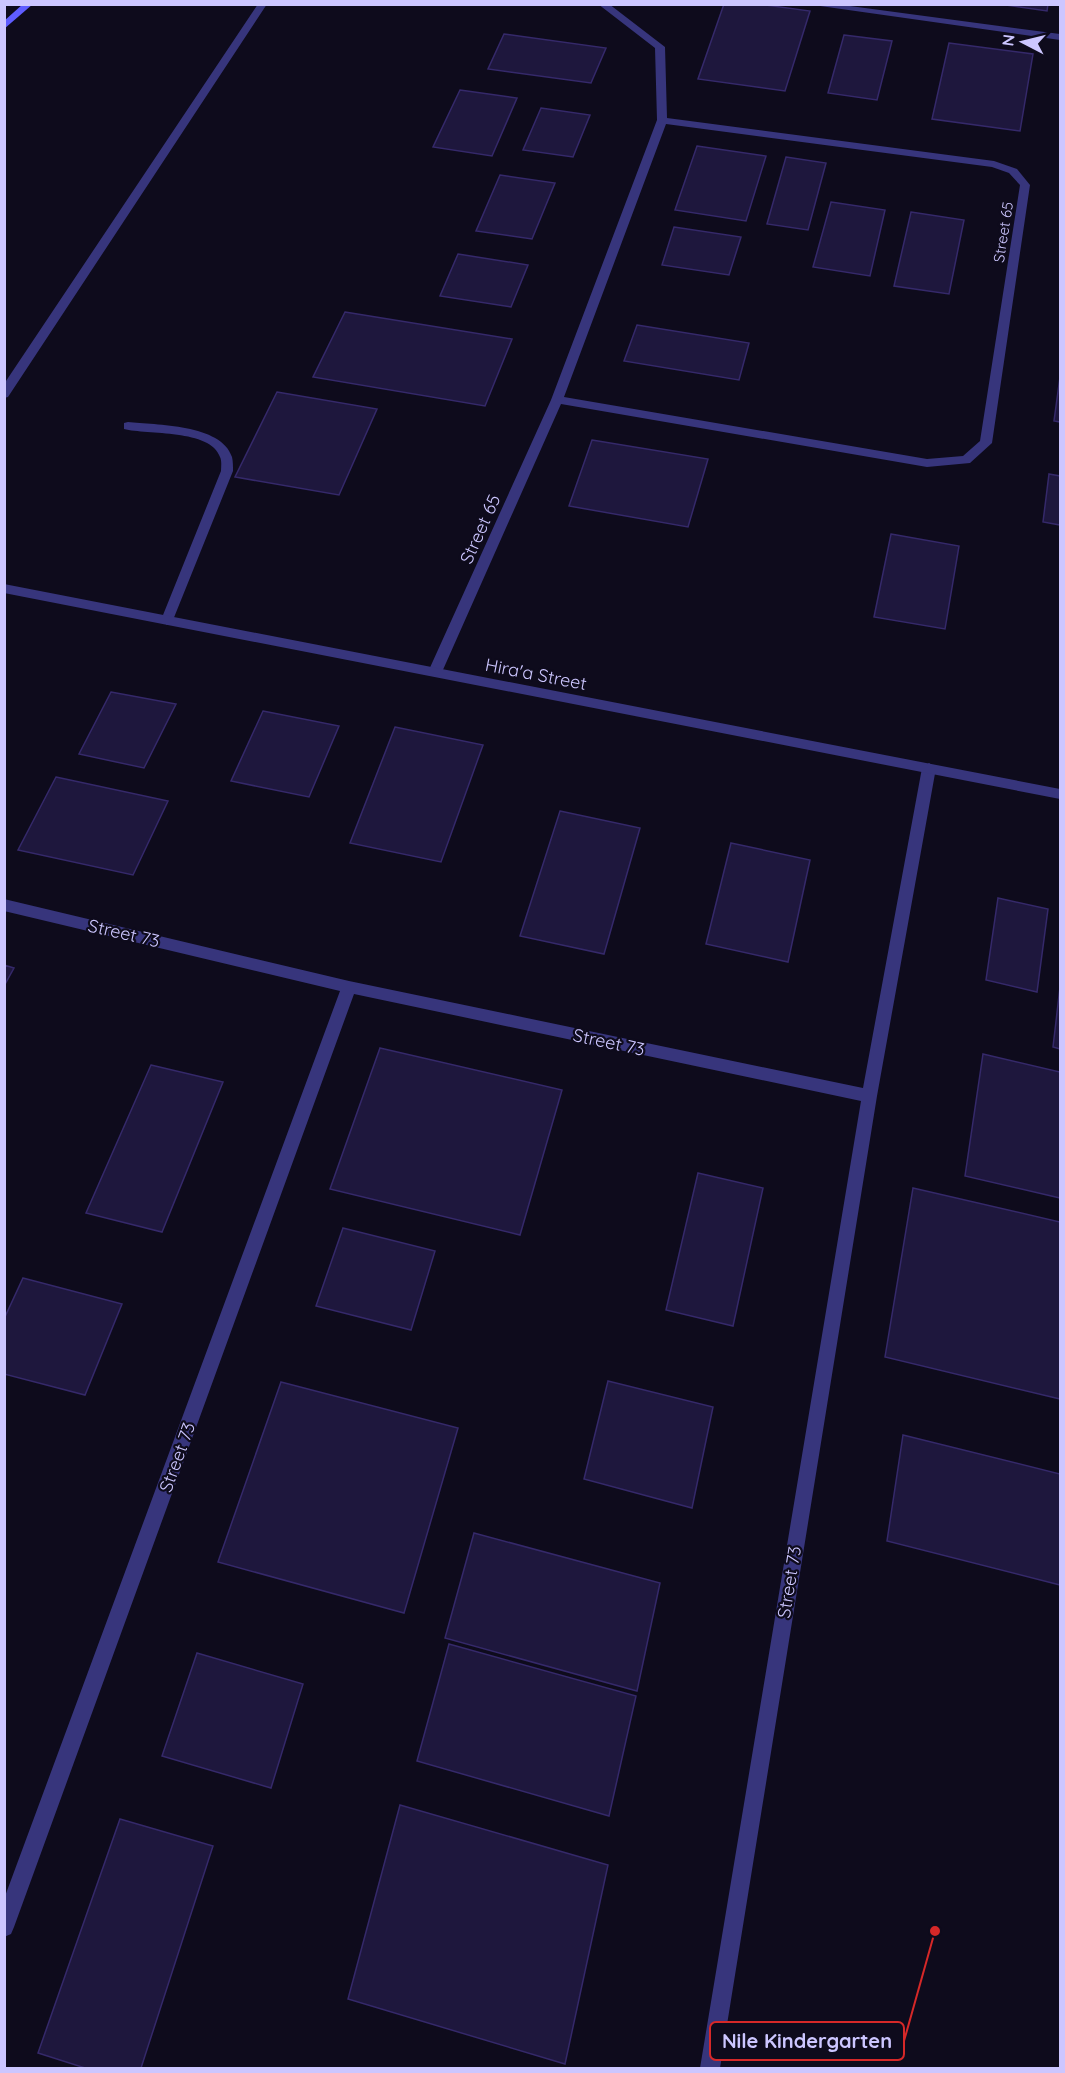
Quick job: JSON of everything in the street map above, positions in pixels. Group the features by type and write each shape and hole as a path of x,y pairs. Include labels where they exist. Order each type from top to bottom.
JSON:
{"main road":[{"path":"4,26 29,4"}],"street":[{"path":"4,394 263,4"},
{"path":"602,4 660,47 662,120"},
{"path":"810,4 1060,37"},
{"name":"Street 65","path":"435,672 557,400 662,120 994,165 1014,171 1025,185 986,443 966,460 927,463 557,400"},
{"path":"128,426 211,439 220,446 228,462 227,471 167,620"},
{"name":"Hira'a Street","path":"4,588 1060,794"},
{"name":"Street 73","path":"710,2068 869,1096 929,768"},
{"name":"Street 73","path":"4,905 349,987 869,1096"},
{"name":"Street 73","path":"4,1927 349,987"}],"building":[{"path":"724,4 759,4 810,11 785,91 698,79"},
{"path":"999,4 1048,4 1047,11"},
{"path":"504,34 606,48 591,83 488,69"},
{"path":"844,35 892,41 877,100 828,93"},
{"path":"949,43 1033,54 1020,131 932,119"},
{"path":"460,90 517,98 492,156 433,147"},
{"path":"541,108 590,115 573,157 523,150"},
{"path":"697,146 766,156 746,221 675,210"},
{"path":"786,157 826,163 808,230 767,224"},
{"path":"500,175 555,183 532,239 476,231"},
{"path":"831,202 885,210 870,276 813,267"},
{"path":"911,212 964,220 949,294 894,286"},
{"path":"674,227 741,237 729,275 662,265"},
{"path":"458,254 528,265 511,307 440,296"},
{"path":"345,312 512,339 485,406 313,377"},
{"path":"637,325 749,343 739,380 624,361"},
{"path":"1060,377 1060,422 1054,421"},
{"path":"277,392 377,409 339,495 235,477"},
{"path":"592,440 708,459 688,527 569,506"},
{"path":"1049,474 1060,476 1060,525 1043,522"},
{"path":"891,534 959,546 945,629 874,617"},
{"path":"111,692 176,704 144,768 79,754"},
{"path":"263,711 339,726 309,797 231,781"},
{"path":"395,727 483,745 441,862 350,843"},
{"path":"56,777 168,801 133,875 18,850"},
{"path":"560,811 640,828 604,954 520,936"},
{"path":"731,843 810,860 788,962 706,944"},
{"path":"998,898 1048,909 1037,992 986,980"},
{"path":"4,965 14,968 4,986"},
{"path":"1060,987 1060,1049 1053,1047"},
{"path":"380,1048 562,1090 520,1235 330,1189"},
{"path":"983,1054 1060,1072 1060,1198 965,1176"},
{"path":"151,1065 223,1082 162,1232 86,1213"},
{"path":"698,1173 763,1188 733,1326 666,1310"},
{"path":"913,1188 1060,1222 1060,1399 885,1357"},
{"path":"343,1228 435,1251 411,1330 316,1306"},
{"path":"23,1278 122,1304 85,1395 4,1374 4,1319"},
{"path":"608,1381 713,1407 692,1508 584,1479"},
{"path":"281,1382 458,1428 404,1613 218,1562"},
{"path":"903,1435 1060,1474 1060,1585 887,1541"},
{"path":"474,1533 660,1583 637,1691 445,1638"},
{"path":"449,1644 636,1696 609,1816 417,1761"},
{"path":"197,1653 303,1684 271,1788 162,1756"},
{"path":"400,1805 608,1865 565,2064 348,1999"},
{"path":"120,1819 213,1846 141,2068 85,2068 38,2053"}],"place":[{"name":"Nile Kindergarten","path":"935,1931"}]}
